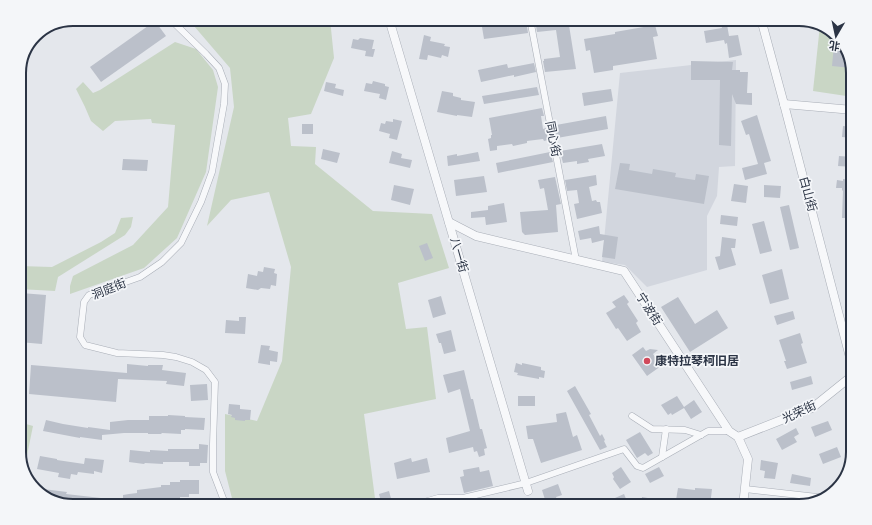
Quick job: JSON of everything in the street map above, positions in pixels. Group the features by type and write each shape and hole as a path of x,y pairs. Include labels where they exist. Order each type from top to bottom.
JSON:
{"street":[{"name":"洞庭街","path":"177,26 219,68 225,84 224,104 212,172 201,202 181,243 162,262 140,277 89,294 84,302 80,337 85,345 118,353 176,357 192,362 206,370 215,382 213,472 223,499"},
{"name":"八一街","path":"391,26 527,487"},
{"name":"同心街","path":"531,26 576,260"},
{"name":"白山街","path":"763,26 846,342"},
{"path":"784,104 846,109"},
{"name":"宁波街","path":"449,222 476,236 624,271 729,431 738,437"},
{"name":"光荣街","path":"738,437 812,408 846,381"},
{"path":"632,416 652,429 685,430 701,435"},
{"path":"662,457 666,430"},
{"path":"434,499 463,498 527,487 624,449 637,466 643,468 708,431 729,431"},
{"path":"738,437 748,459 743,499"},
{"path":"744,489 812,497"}],"shaded area":[{"path":"736,60 735,166 719,167 717,196 707,216 707,270 647,287 625,265 602,262 620,73"}],"green space":[{"path":"194,26 331,26 334,58 311,114 288,118 291,146 316,147 315,164 373,211 432,214 449,268 398,283 406,329 427,327 436,399 364,414 375,499 232,499 225,471 225,414 257,421 282,361 291,267 269,192 231,200 207,226 234,107 230,68"},
{"path":"175,42 196,49 213,70 218,87 206,172 177,238 144,268 70,294 70,286 73,276 133,245 168,207 175,125 152,123 151,119 115,121 103,131 91,121 76,89 83,82 93,93 100,90"},
{"path":"817,56 842,56 846,70 846,96 813,91"},
{"path":"133,217 131,227 125,235 58,277 55,291 26,289 26,266 52,267 101,242 115,233 121,218"},
{"path":"26,424 33,426 26,458"}],"building":[{"path":"148,26 159,26 166,36 101,82 90,67"},
{"path":"527,26 528,33 484,39 482,27"},
{"path":"536,26 569,26 576,69 545,72 544,59 560,57 556,30 537,32"},
{"path":"655,26 658,36 653,37 657,59 613,66 613,70 594,73 590,50 586,51 584,39 615,34 615,32"},
{"path":"722,26 727,26 729,36 738,35 742,55 729,58 727,43 725,44 724,40 706,43 704,31 722,28"},
{"path":"424,35 431,37 430,41 445,44 444,46 450,47 448,57 442,55 441,58 428,55 427,60 419,59"},
{"path":"360,38 374,40 372,49 375,49 373,57 365,56 366,51 351,48 353,39 358,40"},
{"path":"833,56 842,56 845,67 832,66"},
{"path":"691,61 733,62 732,70 748,72 747,93 752,93 752,105 736,104 732,94 731,146 719,145 720,80 691,80"},
{"path":"534,63 536,72 481,82 478,70 507,64 508,68"},
{"path":"373,81 385,84 385,86 389,87 386,100 379,98 380,94 364,91 366,83 372,84"},
{"path":"326,82 336,84 335,88 344,90 343,96 324,91"},
{"path":"537,87 539,95 484,104 482,96"},
{"path":"611,89 613,101 584,106 582,93"},
{"path":"442,91 453,93 453,96 461,98 461,100 475,102 472,117 437,112"},
{"path":"542,108 544,116 541,116 543,129 546,128 548,140 544,141 543,139 527,141 527,143 513,146 512,144 497,146 497,150 490,151 488,139 491,138 492,135 489,118"},
{"path":"757,115 771,161 764,163 767,174 745,180 742,168 758,164 749,134 746,135 741,121"},
{"path":"606,116 608,129 557,138 556,125"},
{"path":"393,119 402,121 397,140 389,138 390,134 379,131 381,123 385,124 386,121 393,122"},
{"path":"302,124 313,124 313,134 302,134"},
{"path":"843,126 846,126 846,137 842,137"},
{"path":"602,144 605,156 588,159 589,162 577,164 577,161 563,163 560,151"},
{"path":"323,149 340,153 337,163 321,159"},
{"path":"392,151 402,154 401,158 412,160 410,168 389,163"},
{"path":"478,152 480,161 448,166 447,156 457,154 457,156"},
{"path":"550,152 553,162 498,173 496,163"},
{"path":"839,156 846,156 846,167 838,166"},
{"path":"123,159 148,160 147,171 122,170"},
{"path":"620,163 630,164 629,170 652,174 653,169 676,173 675,177 695,180 696,174 709,176 704,204 615,189"},
{"path":"596,175 597,185 589,187 592,201 596,200 597,202 600,202 602,213 577,219 574,204 579,203 577,190 567,191 565,180"},
{"path":"484,176 487,192 456,196 454,180"},
{"path":"555,177 561,204 556,205 558,232 525,235 522,232 520,212 548,210 544,188 540,189 538,180"},
{"path":"843,179 846,179 846,218 842,218 842,188 836,188 837,180 843,181"},
{"path":"734,184 748,186 746,203 731,201"},
{"path":"394,185 414,189 410,205 391,200"},
{"path":"764,185 781,186 780,198 764,197"},
{"path":"504,203 507,222 486,225 485,217 471,218 471,212 488,210 488,206"},
{"path":"789,205 799,248 790,250 780,207"},
{"path":"721,215 738,217 737,226 720,224"},
{"path":"764,221 772,251 760,254 752,224"},
{"path":"599,226 600,234 618,237 615,259 602,257 604,240 592,243 591,238 580,240 578,231"},
{"path":"722,237 736,239 735,248 731,248 736,265 719,270 715,257 720,256"},
{"path":"427,243 433,258 425,261 419,246"},
{"path":"264,267 275,269 274,273 277,274 276,286 271,285 270,289 261,288 258,290 246,288 248,274 257,276 258,271 263,272"},
{"path":"782,269 789,299 770,304 762,275"},
{"path":"26,293 46,295 42,344 26,343"},
{"path":"624,295 629,302 627,304 638,321 636,323 641,332 627,341 618,328 616,329 606,313 616,307 612,302"},
{"path":"441,296 446,314 433,318 428,300"},
{"path":"678,297 695,324 717,310 728,328 690,352 661,307"},
{"path":"793,311 795,319 777,325 774,316"},
{"path":"239,317 246,317 245,334 225,333 226,320 239,321"},
{"path":"451,330 456,351 444,354 441,343 439,343 436,334"},
{"path":"800,333 803,343 801,344 807,363 787,369 779,340"},
{"path":"261,345 270,346 269,350 278,352 277,362 270,361 270,365 258,363"},
{"name":"康特拉琴柯旧居","path":"643,347 646,351 650,349 658,350 653,354 661,366 647,376 632,355"},
{"path":"516,363 541,367 541,370 545,371 544,378 539,377 539,379 517,375 518,373 514,372"},
{"path":"127,364 148,366 163,365 162,370 186,373 184,386 166,384 167,381 118,379 116,402 29,394 31,365 127,373"},
{"path":"464,370 471,399 473,399 480,429 482,429 487,448 484,449 485,455 479,457 477,451 474,452 473,447 449,453 446,438 470,431 460,389 448,393 443,375"},
{"path":"811,376 813,384 792,390 790,382"},
{"path":"207,384 208,400 191,401 190,385"},
{"path":"575,386 591,414 589,415 600,436 602,434 607,447 600,450 567,391"},
{"path":"518,396 535,396 535,406 518,406"},
{"path":"677,396 684,407 694,400 702,412 691,419 684,408 672,415 671,413 668,415 661,405"},
{"path":"229,404 240,405 240,409 251,410 250,420 235,420 235,418 231,417 232,415 228,414"},
{"path":"566,412 573,437 577,435 582,450 541,463 533,439 528,439 526,426 557,422 556,414"},
{"path":"168,415 205,418 204,430 185,429 181,430 181,434 124,433 102,435 102,440 80,438 43,431 46,420 88,428 110,430 110,422 149,420 149,416"},
{"path":"828,421 832,430 815,437 811,427"},
{"path":"796,428 799,434 794,437 797,442 782,450 776,439"},
{"path":"640,432 653,453 648,456 645,453 637,458 626,440"},
{"path":"199,444 208,445 207,463 200,463 200,466 189,466 189,462 144,464 129,462 130,450 150,452 150,450 168,451 168,449 199,449"},
{"path":"837,447 841,457 823,464 819,454"},
{"path":"40,456 84,464 85,458 104,460 102,473 94,471 94,474 78,472 77,475 71,474 70,479 58,477 59,473 37,469"},
{"path":"411,458 412,462 427,458 430,472 397,479 394,463"},
{"path":"761,460 778,463 775,479 764,478 765,471 760,470"},
{"path":"479,467 480,472 489,470 493,486 464,493 460,477 464,476 463,470"},
{"path":"621,467 631,482 620,489 613,479 614,477 612,473"},
{"path":"659,467 664,476 650,483 645,474"},
{"path":"792,474 811,478 810,486 790,483"},
{"path":"180,480 199,480 199,494 189,494 189,497 180,497 180,499 123,499 123,495 137,493 137,490 161,487 161,485 170,485 170,482 180,482"},
{"path":"558,484 562,495 556,497 557,499 545,499 542,490"},
{"path":"678,488 695,490 695,488 712,489 711,499 676,499"},
{"path":"45,489 67,492 66,494 101,498 67,499 50,493"},
{"path":"389,491 391,499 380,499 379,494"},
{"path":"624,494 626,499 613,499"},
{"path":"642,497 653,499 642,499"}],"place":[{"name":"康特拉琴柯旧居","path":"647,361"}]}
